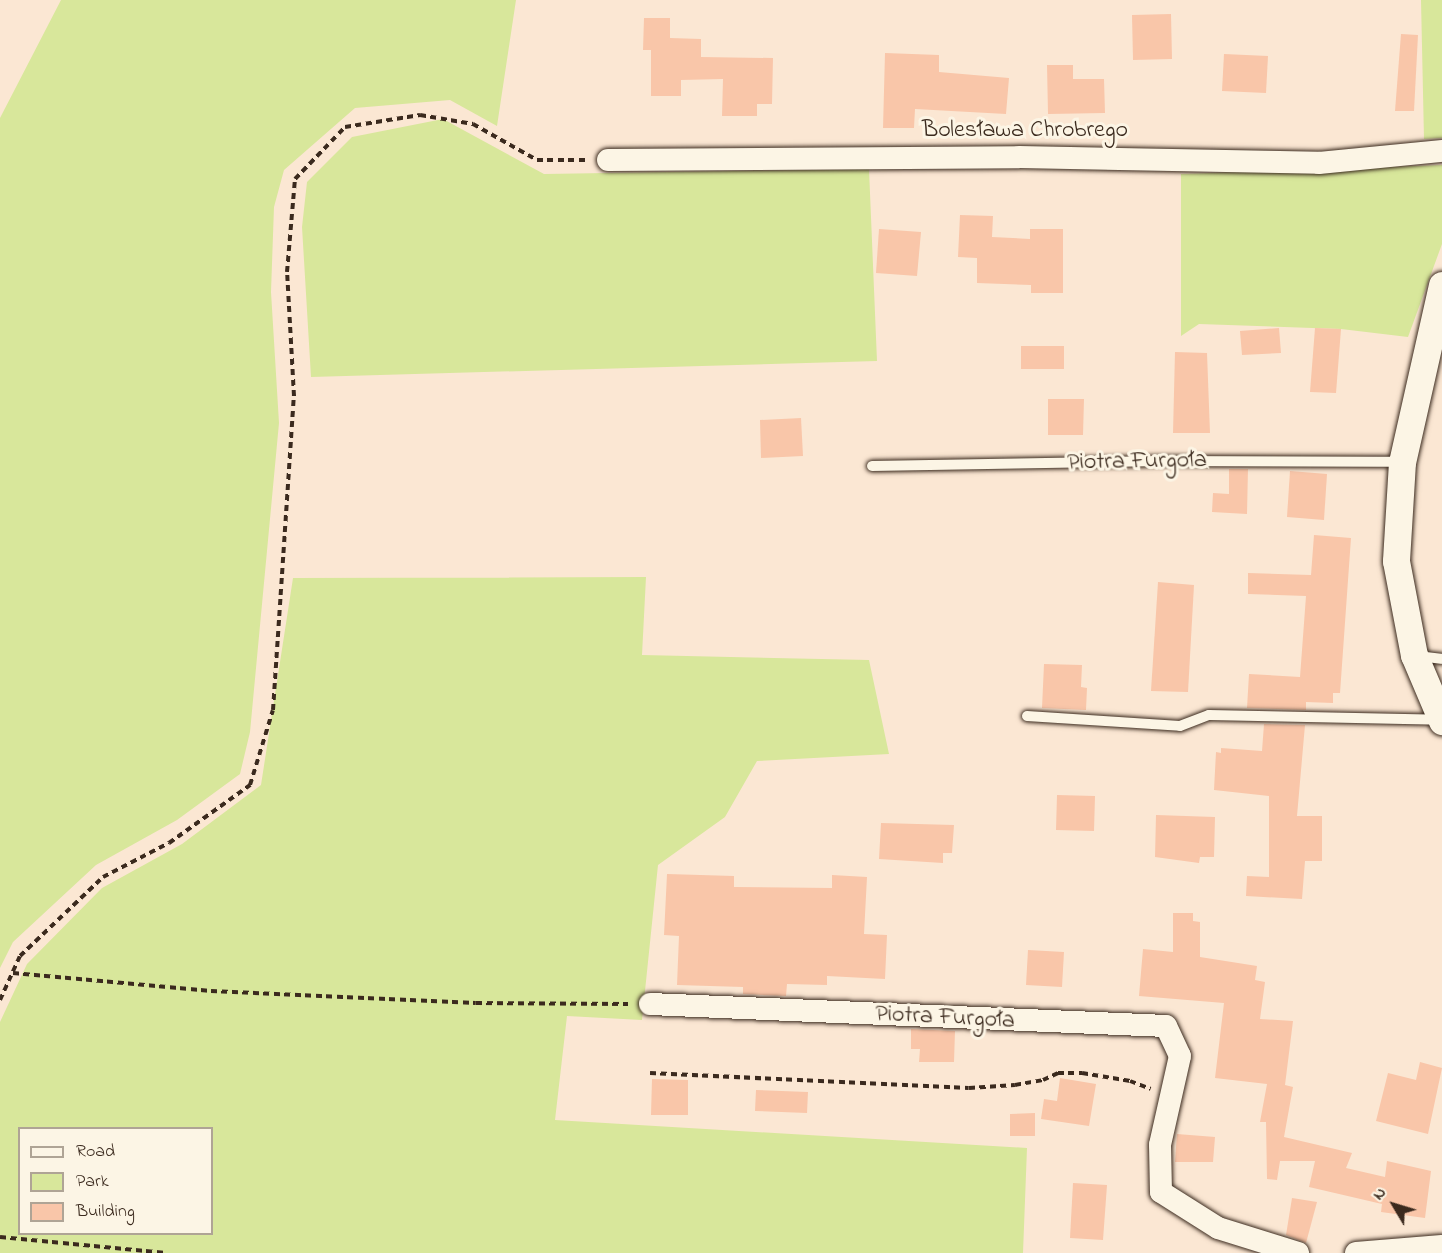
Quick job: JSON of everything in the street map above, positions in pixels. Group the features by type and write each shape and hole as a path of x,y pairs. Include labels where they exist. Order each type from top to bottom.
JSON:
{"street":[{"name":"Bolesława Chrobrego","path":"608,160 1019,157 1318,163 1442,151"},
{"path":"1442,285 1402,462 1396,561 1414,655 1442,720"},
{"name":"Piotra Furgoła","path":"650,1004 1166,1026 1180,1056 1160,1145 1161,1192 1218,1228 1298,1253"},
{"path":"1356,1253 1442,1246"}],"lane":[{"name":"Piotra Furgoła","path":"873,466 1162,461 1402,462"},
{"path":"1414,655 1442,659"},
{"path":"1027,716 1180,726 1209,715 1442,720"}],"path":[{"path":"0,1000 20,956 103,877 169,843 250,785 273,710 294,396 287,272 295,178 345,127 420,115 473,124 537,160 608,160"},
{"path":"13,973 211,991 476,1003 650,1004"},
{"path":"650,1073 969,1088 1015,1085 1043,1080 1058,1072 1082,1072 1130,1081 1171,1097"},
{"path":"0,1237 166,1253"}],"green space":[{"path":"61,0 516,0 497,126 450,100 355,108 284,170 274,207 271,292 279,423 250,732 240,774 177,820 96,865 13,942 0,968 0,118"},
{"path":"1421,0 1442,0 1442,138 1424,139"},
{"path":"443,119 544,174 869,169 877,361 311,377 302,227 307,182 352,137"},
{"path":"1442,165 1442,244 1408,337 1341,329 1199,324 1181,336 1181,174"},
{"path":"646,577 642,655 869,660 889,754 757,761 725,817 658,865 642,1020 567,1016 555,1120 1027,1148 1023,1253 0,1253 0,1022 27,964 102,888 182,844 261,785 293,578"}],"building":[{"path":"1171,14 1172,59 1133,60 1132,15"},
{"path":"644,18 670,18 670,38 701,39 701,57 773,58 772,104 757,104 757,116 722,116 723,79 681,80 681,96 651,96 651,50 643,50"},
{"path":"1401,34 1418,35 1414,111 1395,111"},
{"path":"885,53 939,55 939,72 1009,78 1006,114 915,109 914,128 883,128"},
{"path":"1224,54 1268,56 1266,93 1222,91"},
{"path":"1047,65 1073,65 1073,79 1104,79 1105,113 1048,114"},
{"path":"960,215 993,216 992,237 1030,239 1030,229 1063,229 1063,293 1031,293 1031,285 977,283 977,258 958,257"},
{"path":"879,229 921,232 917,276 876,273"},
{"path":"1279,328 1281,353 1242,355 1240,331"},
{"path":"1315,328 1341,329 1336,393 1310,392"},
{"path":"1021,346 1064,346 1064,369 1021,369"},
{"path":"1175,352 1207,353 1210,433 1173,433"},
{"path":"1048,399 1084,399 1083,435 1048,435"},
{"path":"801,418 803,456 761,458 760,420"},
{"path":"1229,469 1248,469 1247,514 1212,512 1213,493 1229,494"},
{"path":"1290,471 1327,474 1324,520 1287,517"},
{"path":"1314,535 1351,538 1340,693 1333,693 1333,703 1306,702 1306,710 1247,708 1249,674 1300,677 1306,596 1248,594 1248,573 1311,575"},
{"path":"1158,582 1194,585 1188,692 1151,691"},
{"path":"1044,664 1082,665 1081,687 1087,688 1086,710 1042,708"},
{"path":"1264,724 1305,725 1297,816 1322,816 1322,861 1305,861 1302,899 1246,896 1247,876 1269,877 1269,796 1214,790 1216,752 1221,753 1221,748 1262,751"},
{"path":"1057,795 1095,796 1094,831 1056,830"},
{"path":"1156,815 1215,817 1214,857 1200,857 1199,863 1155,857"},
{"path":"881,823 954,825 952,853 943,853 943,863 879,859"},
{"path":"667,874 734,876 734,887 832,888 832,875 867,877 864,934 887,935 885,979 827,976 827,985 787,984 786,996 743,994 743,987 677,985 679,936 664,935"},
{"path":"1173,913 1193,913 1193,921 1200,922 1200,957 1257,966 1255,980 1265,982 1260,1019 1293,1021 1285,1085 1293,1087 1284,1137 1352,1153 1346,1168 1385,1177 1387,1161 1431,1171 1425,1218 1381,1212 1382,1204 1309,1187 1315,1161 1280,1161 1277,1180 1267,1179 1266,1122 1260,1122 1267,1084 1215,1078 1224,1003 1139,996 1143,949 1173,952"},
{"path":"1028,950 1064,952 1062,987 1026,985"},
{"path":"911,1029 955,1031 954,1062 919,1062 920,1049 911,1049"},
{"path":"1420,1062 1442,1068 1428,1134 1376,1121 1388,1073 1416,1080"},
{"path":"1060,1078 1096,1084 1089,1126 1041,1119 1044,1099 1057,1101"},
{"path":"652,1079 688,1080 688,1115 651,1115"},
{"path":"756,1090 808,1092 807,1113 755,1111"},
{"path":"1035,1113 1035,1136 1010,1136 1010,1114"},
{"path":"1177,1134 1215,1137 1213,1162 1175,1162"},
{"path":"1073,1183 1107,1185 1103,1240 1070,1238"},
{"path":"1292,1198 1317,1202 1306,1243 1286,1235"}]}
